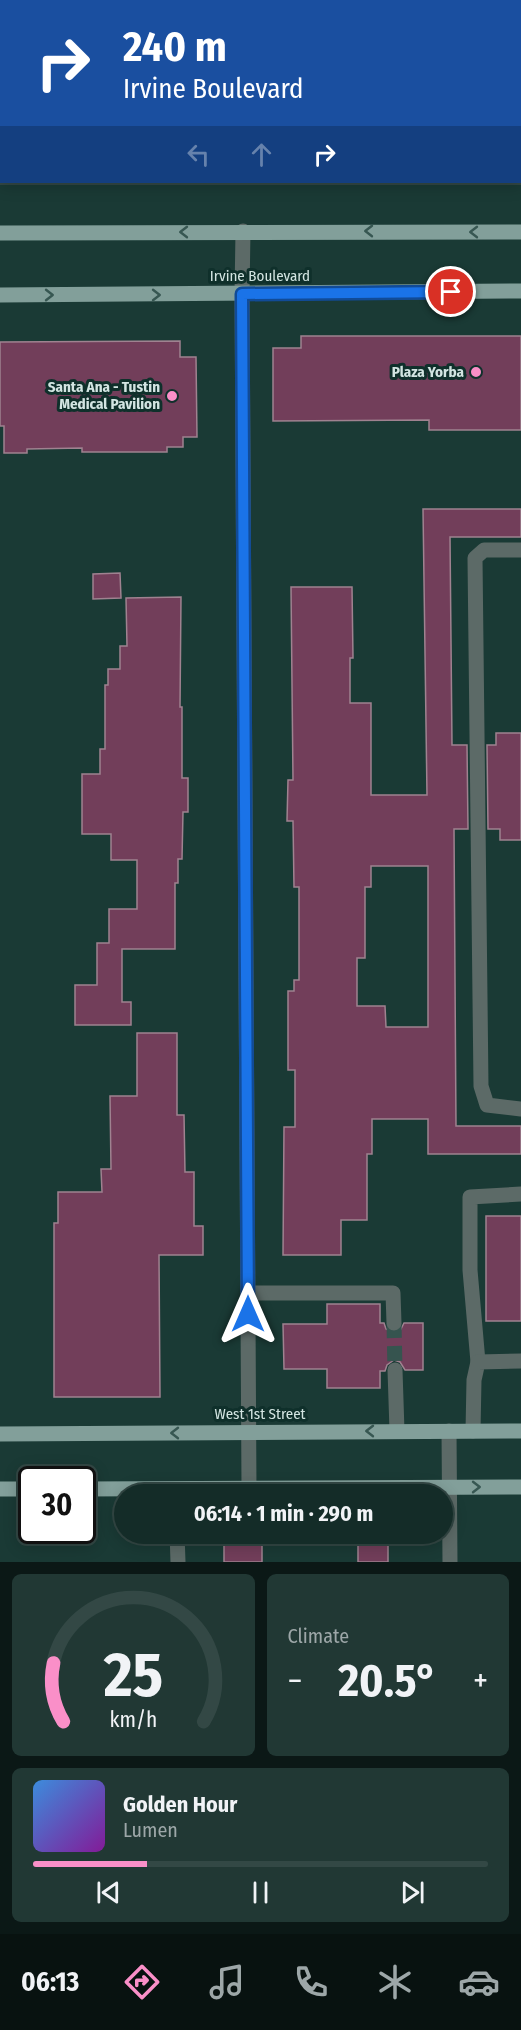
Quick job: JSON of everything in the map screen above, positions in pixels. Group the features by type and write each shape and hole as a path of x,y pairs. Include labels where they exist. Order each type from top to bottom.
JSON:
{"main road":[{"path":"0,233 521,232"},
{"name":"Irvine Boulevard","path":"0,295 521,291"},
{"name":"West 1st Street","path":"0,1434 521,1431"},
{"path":"453,1488 521,1487"},
{"path":"0,1489 18,1489"},
{"path":"96,1489 114,1490"}],"street":[{"path":"243,231 249,1484"},
{"path":"521,550 484,550 475,558 481,1086 487,1105 521,1109"},
{"path":"473,1431 474,1380 478,1362 470,1270 470,1197 521,1194"},
{"path":"248,1293 393,1293 394,1323"},
{"path":"478,1362 521,1361"},
{"path":"395,1370 397,1431"},
{"path":"449,1431 449,1484"},
{"path":"177,1544 178,1562"},
{"path":"450,1544 450,1562"}],"building":[{"path":"301,336 521,336 521,430 429,430 429,420 273,421 273,348 301,348"},
{"name":"Santa Ana - Tustin Medical Pavilion","path":"180,341 180,357 196,357 197,437 183,437 183,447 167,447 167,452 82,452 82,448 27,449 27,453 4,453 4,426 0,426 0,342"},
{"path":"423,509 521,509 521,537 450,537 452,745 467,745 468,829 454,829 456,1126 521,1126 521,1154 428,1154 428,1119 372,1119 372,1154 367,1154 367,1220 341,1220 341,1255 283,1255 284,1127 295,1127 295,1070 288,1070 288,991 294,991 294,980 299,980 299,887 294,887 293,821 287,821 288,780 293,780 291,587 352,587 353,658 350,658 350,703 371,703 371,795 427,795","holes":["371,866 428,866 428,1027 386,1027 385,1006 357,1006 357,958 365,958 365,887 371,887"]},
{"path":"120,573 121,598 93,599 93,574"},
{"path":"181,597 182,778 188,778 188,812 183,812 182,859 178,859 178,883 175,883 175,949 122,949 122,1002 131,1002 131,1025 75,1025 75,985 97,985 97,943 109,943 109,909 137,909 137,860 111,860 111,834 82,834 82,774 100,774 100,749 105,749 105,685 108,685 108,669 120,669 120,646 127,646 126,598"},
{"path":"496,733 521,733 521,840 500,840 500,829 488,829 487,745 496,745"},
{"path":"137,1033 177,1033 177,1115 184,1115 185,1172 194,1172 194,1226 203,1226 203,1255 159,1255 160,1397 54,1397 54,1223 58,1223 58,1192 102,1192 101,1169 111,1169 110,1096 137,1096"},
{"path":"486,1216 521,1216 521,1321 486,1321"},
{"path":"327,1304 380,1304 380,1323 384,1323 386,1329 394,1333 400,1331 404,1323 423,1323 423,1370 405,1370 400,1362 394,1360 387,1365 385,1371 380,1371 380,1388 327,1388 327,1369 284,1369 283,1324 327,1324"},
{"path":"224,1544 262,1544 262,1562 224,1562"},
{"path":"358,1544 388,1544 388,1562 358,1562"}],"tunnel":[{"path":"394,1323 395,1370"}],"place":[{"name":"Plaza Yorba","path":"476,372"},
{"name":"Santa Ana - Tustin Medical Pavilion","path":"172,396"}],"route":[{"path":"248,1314 242,294 451,292"}]}
